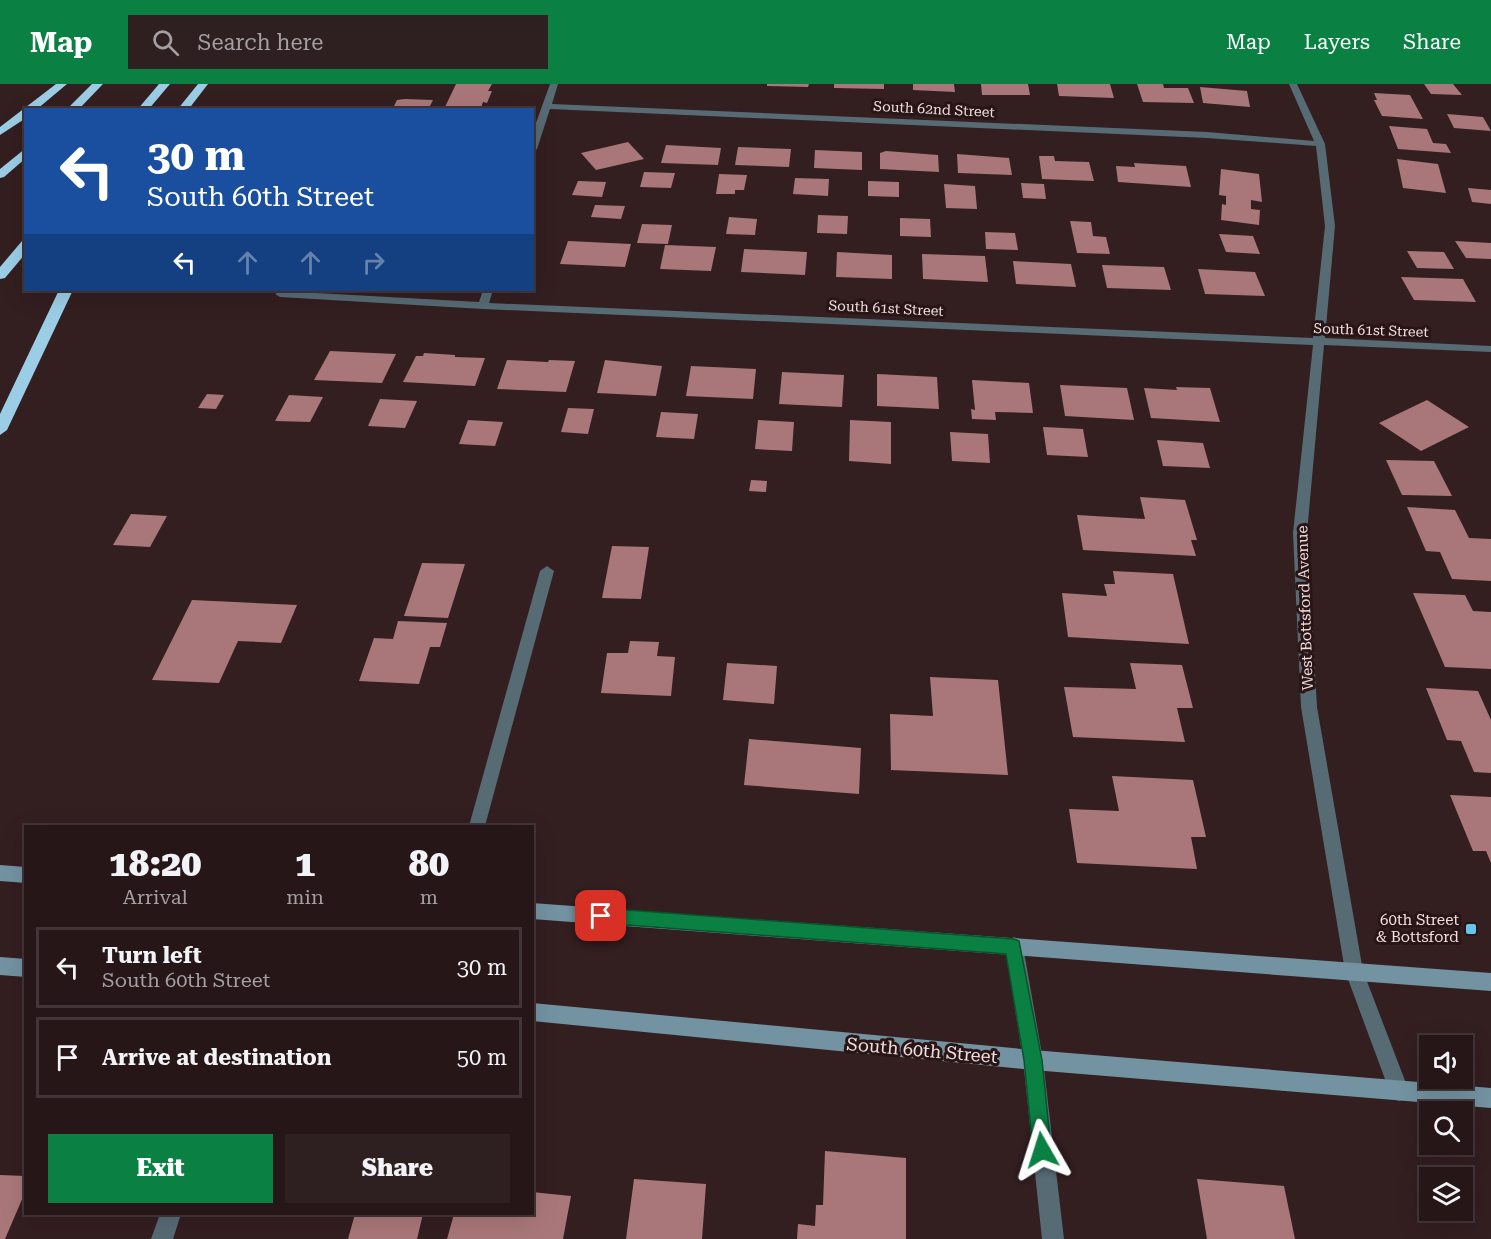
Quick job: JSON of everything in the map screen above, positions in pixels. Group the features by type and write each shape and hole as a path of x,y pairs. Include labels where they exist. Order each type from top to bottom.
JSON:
{"highway":[{"path":"31,108 62,84"},
{"path":"73,108 98,84"},
{"path":"144,108 165,84"},
{"path":"184,108 203,84"},
{"path":"0,132 24,113"},
{"path":"0,175 24,154"},
{"path":"0,275 24,246"},
{"path":"0,430 66,291"}],"main road":[{"path":"0,873 24,875"},
{"path":"534,910 1491,982"},
{"path":"0,966 24,968"},
{"name":"South 60th Street","path":"534,1012 1033,1060 1491,1098"}],"street":[{"path":"534,143 554,84"},
{"name":"West Bottsford Avenue","path":"1293,84 1320,144 1330,226 1300,533 1309,708 1354,971 1399,1091"},
{"name":"South 62nd Street","path":"546,106 1207,135 1320,144"},
{"path":"483,306 488,291"},
{"name":"South 61st Street","path":"280,294 483,306 1491,349"},
{"path":"477,825 547,571"},
{"path":"1014,946 1033,1060 1053,1239"},
{"path":"162,1239 171,1215"}],"building":[{"path":"456,84 492,84 488,91 492,91 487,103 483,102 481,108 445,107"},
{"path":"767,84 809,84 808,87 767,86"},
{"path":"834,84 884,84 884,89 834,88"},
{"path":"913,84 954,84 955,92 913,90"},
{"path":"981,84 1028,84 1030,95 982,95"},
{"path":"1057,84 1110,84 1114,98 1059,96"},
{"path":"1137,84 1163,84 1164,88 1188,88 1194,103 1143,102"},
{"path":"1424,84 1453,84 1462,95 1431,94"},
{"path":"1200,87 1247,91 1250,107 1203,103"},
{"path":"1374,93 1410,95 1423,119 1382,116 1374,100 1377,100"},
{"path":"397,100 433,100 429,108 393,108"},
{"path":"1447,114 1483,117 1491,131 1454,128"},
{"path":"1389,126 1427,129 1433,143 1446,144 1451,153 1398,149"},
{"path":"628,142 644,159 596,170 581,153"},
{"path":"666,145 721,148 718,165 661,163"},
{"path":"738,147 791,149 789,167 735,165"},
{"path":"815,150 862,152 862,170 814,168"},
{"path":"886,151 938,155 939,172 880,169 880,153"},
{"path":"957,154 1009,158 1012,175 958,173"},
{"path":"1039,156 1054,156 1055,161 1089,162 1094,181 1042,179"},
{"path":"1397,159 1438,164 1446,193 1403,188"},
{"path":"1134,163 1186,166 1191,187 1118,182 1116,166 1135,167"},
{"path":"1221,169 1259,174 1262,202 1251,200 1251,209 1260,210 1259,225 1221,220 1222,204 1226,205 1226,196 1219,195"},
{"path":"644,172 675,173 671,188 640,187"},
{"path":"719,174 747,175 744,190 735,190 735,194 716,194"},
{"path":"795,178 829,179 828,196 793,194"},
{"path":"578,181 606,182 602,197 572,195"},
{"path":"868,181 899,182 899,197 868,196"},
{"path":"1021,183 1044,184 1046,199 1023,198"},
{"path":"944,184 975,186 977,209 946,208"},
{"path":"1468,188 1491,190 1491,204 1472,202"},
{"path":"595,205 625,206 621,219 591,217"},
{"path":"818,215 848,216 847,234 817,233"},
{"path":"729,217 757,219 755,235 726,234"},
{"path":"900,218 930,219 931,237 900,236"},
{"path":"1070,221 1091,222 1093,236 1106,237 1110,254 1077,253"},
{"path":"642,224 672,225 668,244 637,243"},
{"path":"985,232 1015,233 1018,250 986,249"},
{"path":"1219,234 1253,236 1260,254 1226,252"},
{"path":"568,241 631,244 625,267 560,264"},
{"path":"1455,241 1491,243 1491,259 1466,258"},
{"path":"665,245 716,247 711,271 660,269"},
{"path":"744,249 807,252 805,275 741,272"},
{"path":"1407,251 1444,252 1454,269 1417,268"},
{"path":"837,252 892,255 892,279 836,277"},
{"path":"922,254 985,256 988,282 923,279"},
{"path":"1013,261 1071,264 1076,287 1016,284"},
{"path":"1102,265 1164,267 1171,290 1107,288"},
{"path":"1198,269 1255,272 1265,296 1205,294"},
{"path":"1401,277 1463,279 1476,302 1414,300"},
{"path":"330,351 396,354 382,383 314,380"},
{"path":"424,353 485,358 475,386 403,382 416,356 423,356"},
{"path":"507,360 575,361 566,392 497,389"},
{"path":"605,360 662,366 656,396 597,393"},
{"path":"691,366 756,369 753,399 686,396"},
{"path":"782,372 844,375 842,407 779,404"},
{"path":"877,374 937,377 939,409 877,406"},
{"path":"972,380 1029,383 1033,413 995,412 996,420 972,419 971,409 975,410"},
{"path":"1060,385 1127,388 1134,420 1065,416"},
{"path":"1176,387 1210,388 1220,422 1151,418 1144,388 1177,390"},
{"path":"207,394 224,395 216,409 198,408"},
{"path":"289,395 323,397 310,422 275,421"},
{"path":"380,399 417,401 405,428 368,426"},
{"path":"1427,400 1469,427 1421,451 1379,423"},
{"path":"568,408 594,409 588,434 561,432"},
{"path":"661,412 698,414 694,439 656,437"},
{"path":"468,420 503,422 495,446 459,444"},
{"path":"758,420 794,422 792,451 755,449"},
{"path":"850,420 891,422 891,464 849,461"},
{"path":"1043,427 1083,429 1088,457 1047,455"},
{"path":"950,432 988,434 990,463 952,461"},
{"path":"1157,440 1203,443 1210,468 1163,466"},
{"path":"1386,460 1434,461 1452,496 1402,495"},
{"path":"751,480 767,481 766,492 749,491"},
{"path":"1140,497 1185,500 1197,540 1191,540 1196,556 1083,550 1077,515 1145,519"},
{"path":"1407,507 1455,510 1469,538 1491,539 1491,581 1452,579 1440,552 1426,551"},
{"path":"131,514 167,516 150,547 113,545"},
{"path":"612,546 649,547 641,599 602,598"},
{"path":"422,563 465,564 448,618 404,616"},
{"path":"1113,571 1173,574 1189,644 1068,637 1062,593 1107,596 1104,584 1115,584"},
{"path":"1413,593 1465,595 1473,611 1491,612 1491,669 1445,667"},
{"path":"192,600 297,605 281,643 238,641 219,683 152,680"},
{"path":"398,621 447,623 440,647 430,647 419,684 359,681 374,638 393,639"},
{"path":"630,641 659,642 657,656 675,657 671,696 601,693 607,653 628,653"},
{"path":"727,663 777,666 774,704 723,700"},
{"path":"1130,663 1182,665 1193,708 1177,708 1185,742 1073,737 1064,687 1136,689"},
{"path":"930,677 998,680 1008,775 891,770 890,714 933,716"},
{"path":"1426,688 1478,691 1491,720 1491,773 1474,772 1461,741 1447,740"},
{"path":"749,739 861,748 859,794 744,785"},
{"path":"1112,776 1193,780 1206,837 1191,837 1197,869 1077,863 1069,809 1119,811"},
{"path":"1450,795 1491,797 1491,863 1486,851 1473,851"},
{"path":"825,1151 906,1158 906,1239 797,1239 798,1224 815,1226 816,1205 823,1205"},
{"path":"0,1175 24,1176 24,1195 5,1239 0,1239"},
{"path":"634,1179 706,1184 702,1239 626,1239"},
{"path":"1197,1179 1284,1186 1295,1239 1207,1239"},
{"path":"534,1192 571,1196 563,1239 447,1239 454,1215 534,1215"},
{"path":"355,1215 423,1215 417,1239 348,1239"}],"place":[{"name":"60th Street & Bottsford","path":"1471,929"}],"route":[{"path":"601,916 1014,946 1033,1060 1042,1150"}]}
